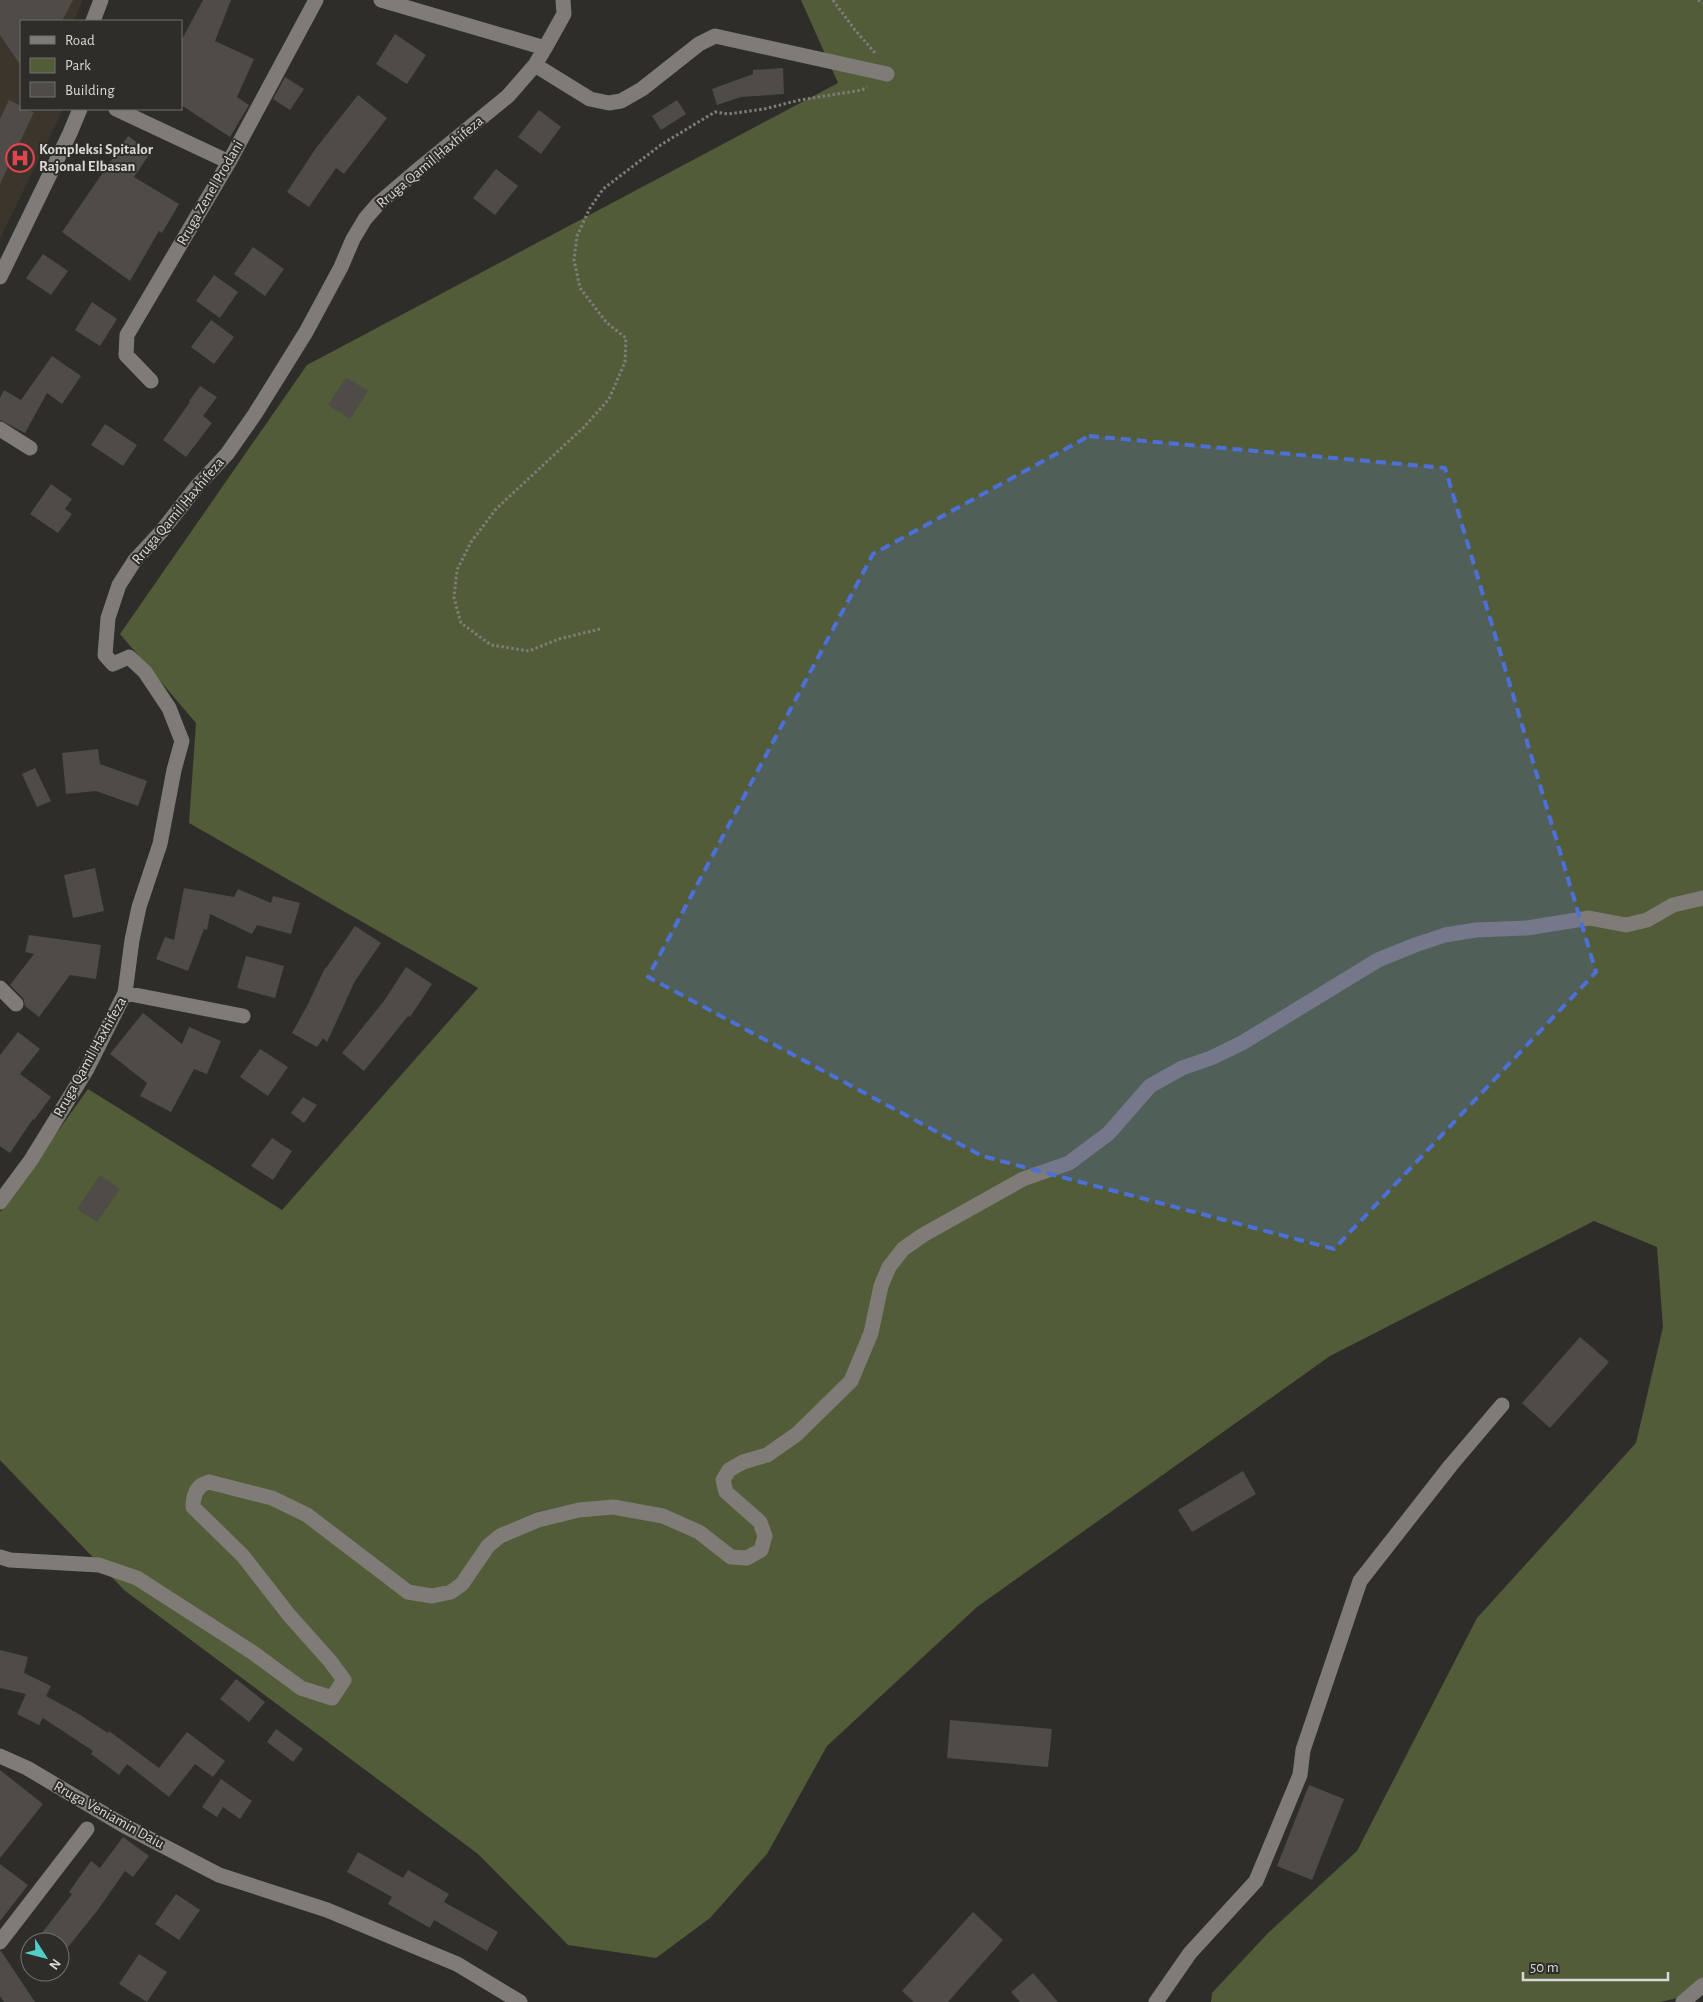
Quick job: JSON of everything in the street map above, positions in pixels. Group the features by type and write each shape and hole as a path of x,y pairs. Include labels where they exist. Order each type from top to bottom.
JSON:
{"street":[{"path":"93,20 101,0"},
{"name":"Rruga Zenel Prodani","path":"151,381 126,355 127,335 229,162 316,0"},
{"path":"381,0 545,48"},
{"name":"Rruga Qamil Haxhifeza","path":"0,1202 31,1160 87,1069 125,993 132,940 139,907 160,844 174,770 182,741 169,708 144,672 129,656 113,664 105,656 108,618 119,585 135,560 161,532 198,485 227,454 255,414 306,332 365,219 378,204 508,96 535,65 545,48 564,14 563,0"},
{"path":"535,65 590,99 609,103 621,101 642,89 699,44 715,36 887,74"},
{"path":"0,276 80,110"},
{"path":"118,110 229,162"},
{"path":"0,429 30,448"},
{"path":"0,1557 10,1560 99,1564 137,1578 252,1652 301,1688 332,1698 344,1680 330,1661 289,1616 243,1556 193,1507 193,1496 202,1484 209,1482 272,1498 307,1515 408,1592 432,1596 451,1592 462,1584 488,1546 500,1536 538,1520 579,1510 613,1507 663,1516 699,1532 731,1556 747,1558 761,1550 765,1536 760,1522 726,1492 723,1480 729,1470 743,1462 766,1455 797,1434 851,1381 871,1333 881,1286 888,1267 903,1250 923,1235 1024,1179 1069,1163 1109,1133 1150,1086 1182,1068 1211,1058 1242,1043 1378,960 1445,935 1476,930 1526,928 1589,918 1626,925 1647,920 1673,905 1703,898"},
{"path":"0,988 16,1004"},
{"path":"125,993 243,1016"},
{"path":"1156,2002 1190,1953 1256,1881 1300,1775 1303,1750 1360,1581 1451,1465 1502,1405"},
{"name":"Rruga Veniamin Daiu","path":"0,1756 27,1768 123,1825 219,1875 327,1910 457,1964 520,2002"},
{"path":"0,1942 87,1829"},
{"path":"1683,2002 1703,1985"}],"path":[{"path":"600,629 559,639 529,651 491,645 461,623 454,598 457,570 471,542 496,509 584,427 609,399 625,362 626,338 607,323 580,288 574,260 577,236 590,208 603,189 662,144 715,112 728,114 764,109 800,100 862,90 887,74 881,60 832,0"},
{"path":"1698,0 1703,4"}],"highlighted area":[{"path":"1089,436 1445,468 1596,972 1334,1249 982,1156 648,977 873,554"}],"shaded area":[{"name":"Kompleksi Spitalor Rajonal Elbasan","path":"0,0 83,0 74,20 20,20 20,110 63,110 0,239"}],"green space":[{"path":"801,0 1703,0 1703,1992 1660,2002 1211,2002 1212,1993 1268,1933 1357,1851 1477,1618 1636,1443 1663,1327 1657,1247 1594,1221 1330,1356 977,1607 827,1746 767,1854 710,1918 656,1958 568,1945 478,1854 124,1590 0,1460 0,1212 88,1089 282,1210 478,988 189,823 196,723 120,634 307,365 838,83"}],"building":[{"path":"0,0 73,0 63,20 20,20 20,65 0,35"},
{"path":"203,0 231,0 215,41 254,59 237,97 249,105 230,137 182,106 182,39"},
{"path":"395,34 426,55 407,84 376,64"},
{"path":"783,68 784,94 741,97 717,105 712,89 753,74 753,70"},
{"path":"285,77 304,89 290,110 273,99"},
{"path":"358,95 387,118 344,174 336,168 309,207 287,192 316,148"},
{"path":"9,100 20,106 20,110 34,112 0,184 0,119"},
{"path":"677,100 686,114 661,130 652,116"},
{"path":"539,110 561,127 541,154 518,137"},
{"path":"128,136 151,152 134,177 179,204 162,233 159,231 130,281 62,232"},
{"path":"496,169 518,186 495,215 473,198"},
{"path":"253,247 284,269 265,296 234,274"},
{"path":"43,254 68,271 51,295 26,278"},
{"path":"214,275 238,292 220,318 196,301"},
{"path":"92,302 117,319 100,346 75,330"},
{"path":"211,320 234,337 214,364 191,347"},
{"path":"52,356 81,376 62,404 47,393 25,433 0,420 0,398 4,390 21,400"},
{"path":"346,377 368,391 350,419 328,405"},
{"path":"200,386 217,397 203,416 212,423 186,457 163,440"},
{"path":"105,424 137,445 123,466 91,445"},
{"path":"51,484 72,499 65,509 72,514 58,533 30,514"},
{"path":"98,749 100,764 147,781 138,806 96,791 66,794 62,753"},
{"path":"35,768 51,801 37,807 22,774"},
{"path":"95,868 104,911 73,918 64,875"},
{"path":"184,888 234,897 238,889 271,903 273,896 300,903 291,934 257,925 252,934 210,914 207,930 204,929 188,971 156,959 165,937 174,940"},
{"path":"355,926 381,943 355,981 327,1042 323,1038 317,1047 292,1033 325,968"},
{"path":"29,935 101,945 96,979 70,975 39,1017 25,1006 23,998 10,985 34,954 25,952"},
{"path":"246,956 284,966 275,998 237,988"},
{"path":"406,967 432,984 410,1017 408,1016 364,1071 342,1053 384,1001"},
{"path":"143,1013 182,1044 189,1027 221,1041 207,1074 194,1069 171,1112 140,1096 147,1083 110,1054"},
{"path":"18,1032 40,1049 20,1074 51,1097 33,1119 10,1153 0,1146 0,1055"},
{"path":"260,1049 288,1067 268,1096 240,1077"},
{"path":"303,1097 317,1105 304,1123 291,1113"},
{"path":"272,1138 292,1151 273,1180 251,1166"},
{"path":"100,1175 120,1189 97,1222 77,1209"},
{"path":"1580,1337 1609,1362 1550,1428 1522,1403"},
{"path":"1243,1471 1256,1494 1192,1532 1178,1510"},
{"path":"0,1650 28,1657 24,1673 51,1686 46,1696 108,1733 109,1731 159,1768 187,1732 225,1761 213,1777 195,1764 169,1797 127,1764 119,1775 91,1754 93,1751 43,1718 39,1725 17,1714 26,1694 0,1688"},
{"path":"236,1679 265,1702 249,1722 220,1699"},
{"path":"950,1720 1052,1729 1048,1767 947,1758"},
{"path":"276,1729 303,1749 293,1762 267,1742"},
{"path":"0,1770 43,1804 0,1858"},
{"path":"221,1779 252,1801 240,1819 223,1807 217,1817 202,1807"},
{"path":"1309,1785 1344,1799 1312,1880 1277,1866"},
{"path":"123,1837 149,1856 133,1877 125,1871 97,1911 70,1945 70,1932 43,1932 72,1894 69,1892 91,1861 100,1868"},
{"path":"358,1852 403,1878 408,1870 449,1894 444,1902 498,1932 487,1951 434,1920 430,1928 388,1904 392,1897 347,1872"},
{"path":"0,1864 28,1885 0,1921"},
{"path":"176,1894 200,1910 179,1940 155,1924"},
{"path":"973,1912 1003,1940 948,2002 914,2002 902,1991"},
{"path":"1,1951 35,2002 4,2002 0,1996"},
{"path":"139,1954 167,1972 147,2002 119,1984"},
{"path":"1033,1973 1058,2002 1020,2002 1011,1992"}],"place":[{"name":"Kompleksi Spitalor Rajonal Elbasan","path":"20,158"}]}
